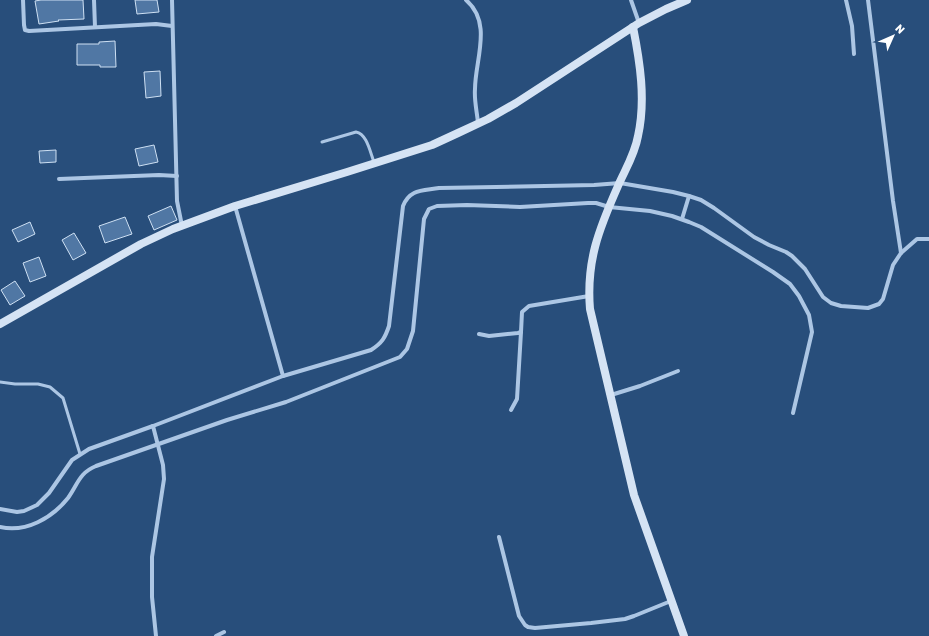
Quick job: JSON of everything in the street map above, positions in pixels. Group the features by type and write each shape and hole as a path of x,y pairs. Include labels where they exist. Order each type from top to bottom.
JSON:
{"main road":[{"path":"0,324 155,236 235,206 432,145 478,124 522,99 636,25 687,0"},
{"path":"636,25 642,114 635,149 610,205 594,247 590,264 588,296 634,495 684,636"}],"street":[{"path":"23,0 24,25 25,30 29,31 156,24 172,26"},
{"path":"94,0 95,27"},
{"path":"172,0 177,200 182,226"},
{"path":"466,0 475,12 481,29 480,54 474,89 478,124"},
{"path":"631,0 636,25"},
{"path":"846,0 852,26 854,54"},
{"path":"868,0 901,253"},
{"path":"59,179 177,176"},
{"path":"0,509 17,512 24,511 37,505 49,493 72,460 89,449 154,428 283,376 371,350 380,344 385,336 388,326 403,206 410,194 420,191 439,188 619,184 673,192 689,196 702,200 754,237 792,256 806,268 823,297 834,305 868,308 879,304 883,299 893,266 901,253 917,239 929,239"},
{"path":"682,217 689,196"},
{"path":"0,527 7,529 23,528 37,523 51,514 65,501 85,471 96,466 157,443 286,402 400,357 407,349 413,331 424,219 427,212 433,206 466,205 520,207 596,203 682,217 701,227 790,284 799,296 809,315 812,332 793,413"},
{"path":"235,206 283,376"},
{"path":"510,410 517,399 522,312 529,306 588,296"},
{"path":"479,334 489,336 521,332"},
{"path":"610,395 640,386 678,371"},
{"path":"154,428 162,465 164,485 152,557 152,596 156,636"},
{"path":"499,537 519,616 528,627 566,626 624,619 646,612 671,601"},
{"path":"216,636 224,632"}],"lane":[{"path":"322,142 356,132 360,133 365,138 374,163"},
{"path":"0,382 15,384 38,384 50,387 57,392 62,398 80,454"}],"building":[{"path":"83,0 84,19 58,20 59,21 39,24 35,1"},
{"path":"135,0 157,0 159,12 137,14"},
{"path":"115,41 116,67 77,65 77,44 99,44 99,42"},
{"path":"160,71 161,96 146,98 144,72"},
{"path":"154,145 158,162 139,166 135,149"},
{"path":"56,150 56,162 40,163 39,151"},
{"path":"171,206 177,220 154,230 148,216"},
{"path":"125,217 132,234 105,243 99,226"},
{"path":"30,222 35,234 18,242 12,230"},
{"path":"74,233 86,253 73,260 62,240"},
{"path":"39,257 46,276 30,282 23,263"},
{"path":"15,281 25,296 10,305 1,290"}]}
